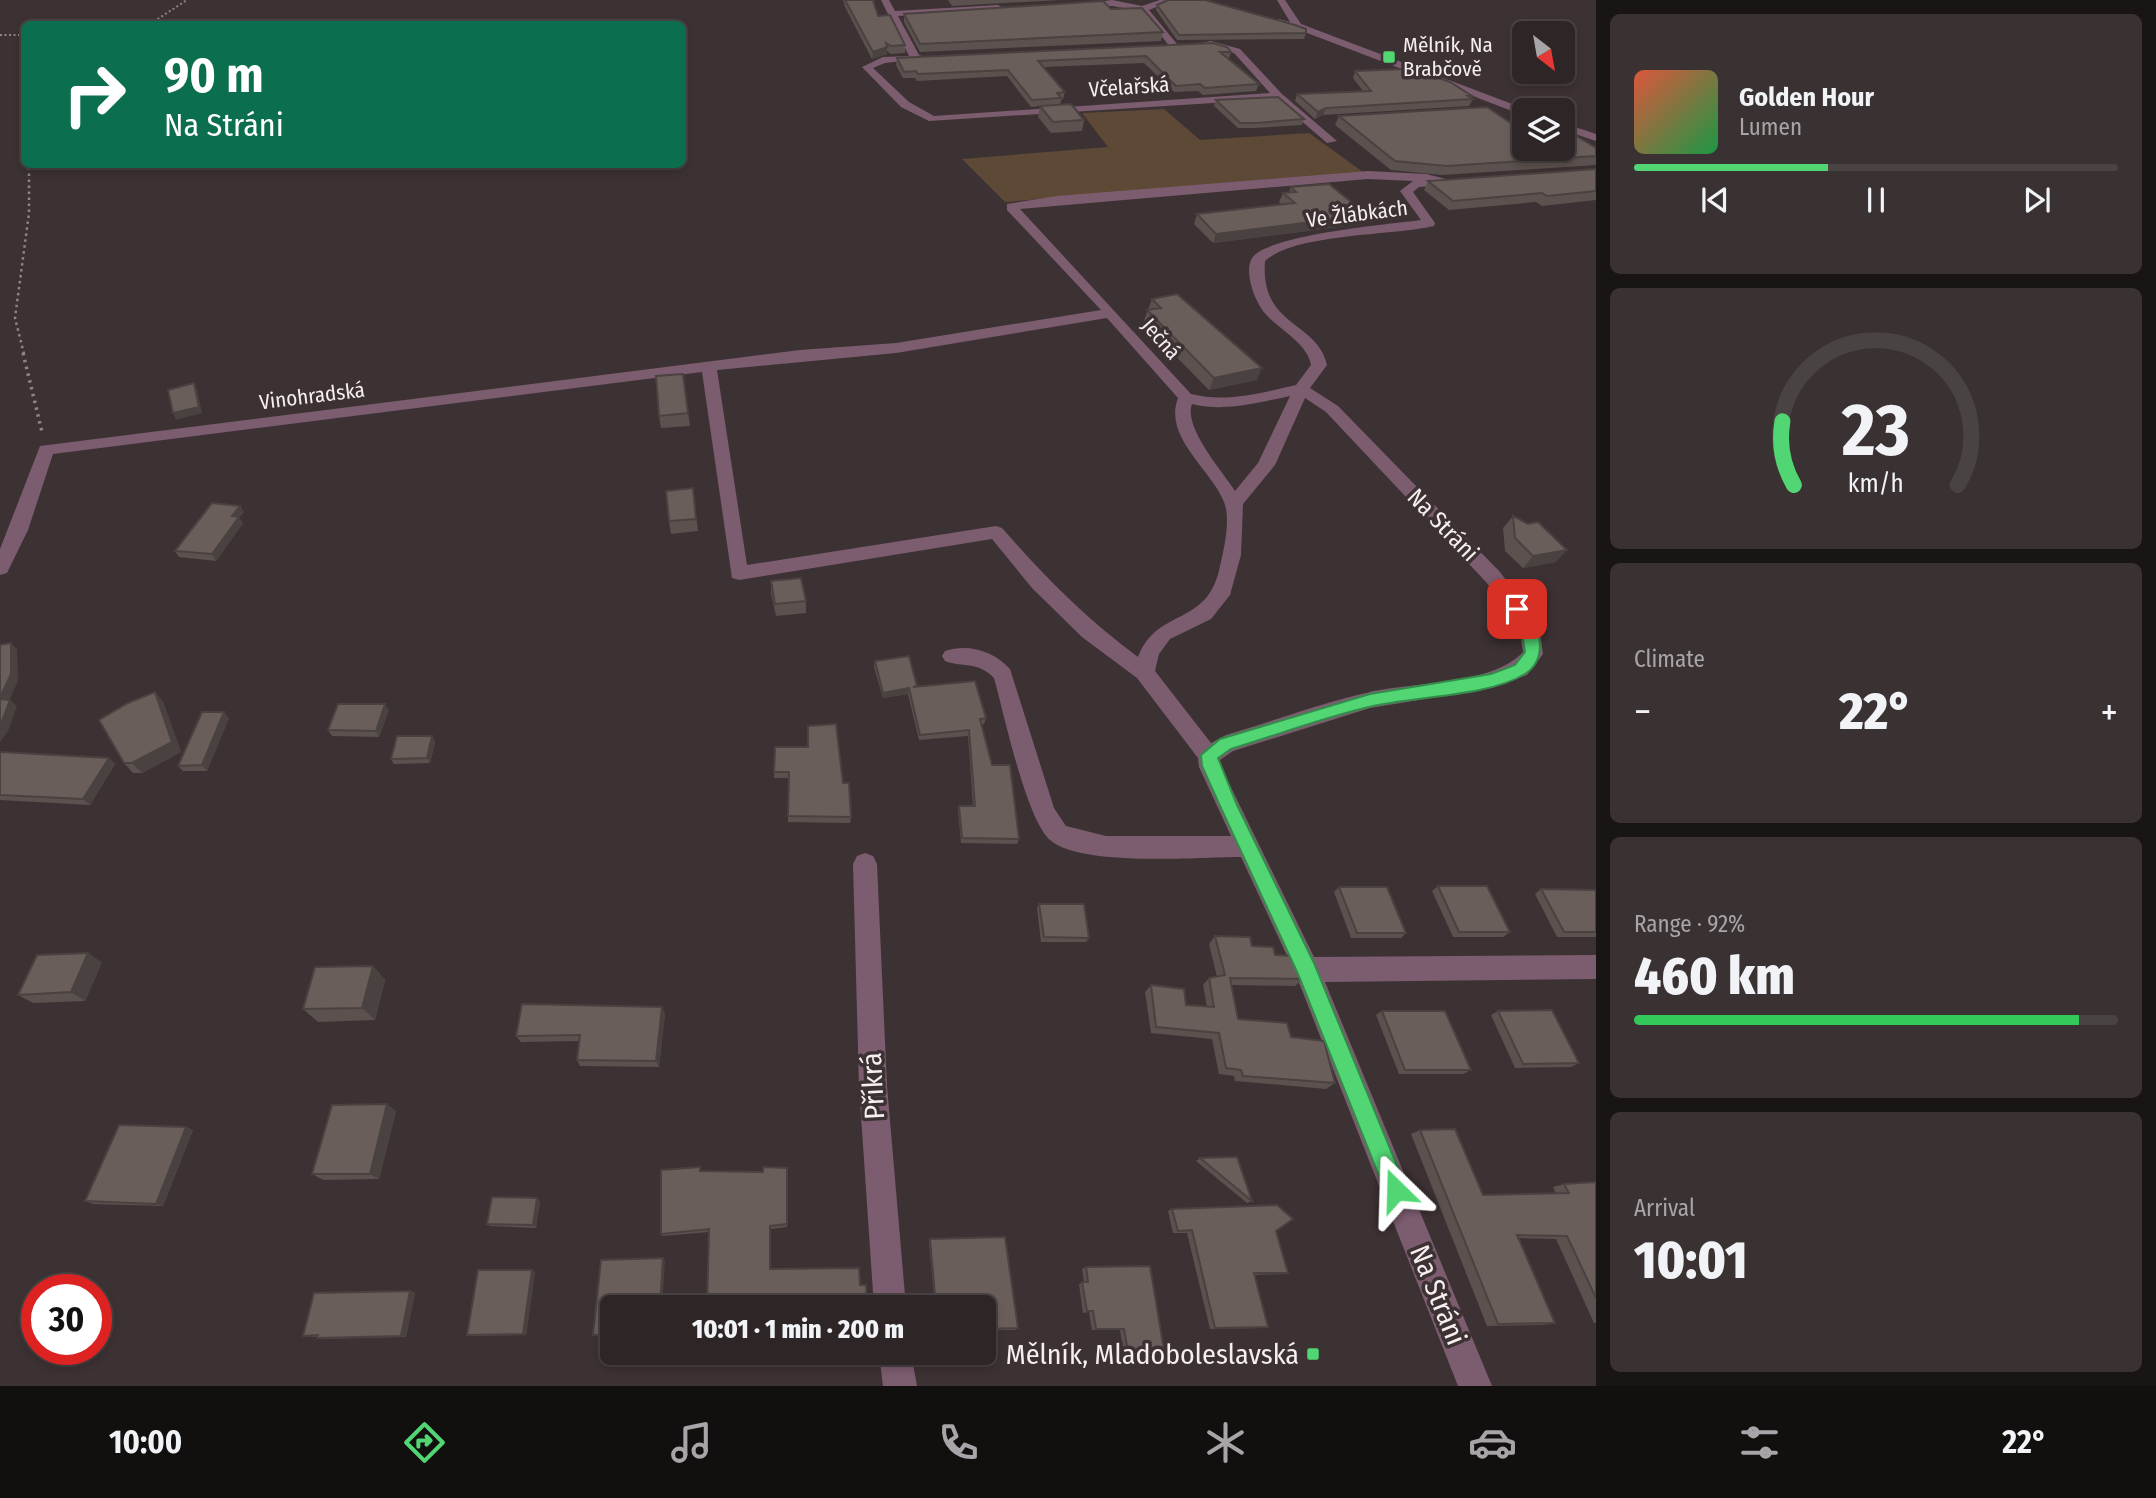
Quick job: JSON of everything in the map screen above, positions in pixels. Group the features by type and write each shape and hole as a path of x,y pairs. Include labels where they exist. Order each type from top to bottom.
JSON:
{"street":[{"path":"885,0 915,58 939,57"},
{"path":"892,14 1008,8 1002,0"},
{"path":"1073,5 1112,4 1143,9 1170,0"},
{"path":"1281,0 1297,26"},
{"path":"1143,9 1174,46"},
{"path":"1267,19 1297,26 1512,108"},
{"path":"1160,47 1211,44 1237,51 1278,96 1331,141"},
{"name":"Včelařská","path":"915,58 883,60 867,67 886,88 921,114 941,119 1278,96"},
{"path":"1489,111 1512,111"},
{"path":"1575,130 1596,138"},
{"name":"Ječná","path":"1182,395 1111,313 1011,207 1057,200 1368,175 1426,178 1442,182"},
{"name":"Ve Žlábkách","path":"1301,389 1319,365 1316,351 1278,321 1264,301 1257,274 1258,260 1266,252 1309,239 1429,223 1406,191 1415,184 1458,182"},
{"name":"Vinohradská","path":"46,450 800,355 896,348 1111,313"},
{"path":"709,368 739,573 996,531 1039,583 1089,632 1144,672 1209,755"},
{"path":"1144,672 1147,651 1158,637 1215,604 1228,576 1235,518 1234,503 1186,430 1181,411 1182,395 1212,404 1234,403 1301,389"},
{"path":"1234,503 1266,466 1301,389"},
{"name":"Na Stráni","path":"1301,389 1332,409 1493,577 1528,625 1533,654 1520,669 1492,680 1370,700 1226,744 1209,755 1210,766 1307,970 1475,1386"},
{"path":"0,568 19,530 46,450"},
{"path":"952,656 976,654 997,666 1003,675 1044,813 1058,833 1076,841 1106,847 1247,846"},
{"name":"Příkrá","path":"865,864 870,1040 880,1207 889,1295"},
{"path":"1307,970 1596,967"},
{"path":"897,1365 900,1386"}],"path":[{"path":"155,21 187,0"},
{"path":"0,35 21,34"},
{"path":"29,168 29,213 15,318 46,450"}],"shaded area":[{"path":"1164,109 1200,140 1309,133 1363,172 1005,202 962,159 1108,147 1082,113"}],"building":[{"path":"845,0 873,0 878,16 890,15 905,45 891,46 886,43 887,47 873,52"},
{"path":"1168,0 1205,0 1295,25 1306,29 1306,33 1179,35 1157,5"},
{"path":"1103,1 1111,9 1142,8 1163,32 920,44 904,14"},
{"path":"1213,43 1227,47 1231,52 1220,52 1259,84 1205,88 1200,84 1176,86 1146,56 1038,61 1065,92 1057,93 1061,98 1032,100 1008,70 918,74 916,71 904,72 897,58"},
{"path":"1407,69 1415,76 1430,75 1450,82 1473,99 1326,108 1318,112 1297,94 1371,91 1355,71"},
{"path":"1278,97 1304,119 1240,123 1216,100"},
{"path":"1071,104 1084,120 1053,122 1040,106"},
{"path":"1487,107 1512,124 1512,161 1522,161 1447,166 1395,161 1339,116"},
{"path":"1575,135 1596,148 1596,156 1575,157"},
{"path":"1596,169 1596,191 1547,196 1542,193 1453,201 1428,181"},
{"path":"1329,184 1367,215 1216,234 1197,214 1295,203 1283,193 1296,192 1291,187"},
{"path":"1177,294 1262,368 1214,378 1147,310 1161,308 1152,299"},
{"path":"683,374 688,413 659,416 656,376"},
{"path":"194,383 199,407 173,413 168,390"},
{"path":"693,488 696,519 669,521 666,491"},
{"path":"212,503 240,506 232,516 239,517 212,554 175,551"},
{"path":"1513,516 1528,524 1538,522 1567,550 1533,556 1515,538"},
{"path":"801,578 806,601 775,604 771,581"},
{"path":"11,643 11,674 0,698 0,645"},
{"path":"909,656 917,686 913,687 975,681 986,718 980,719 992,765 1010,765 1019,839 962,838 959,806 975,806 969,730 920,735 909,688 883,693 875,661"},
{"path":"155,692 172,742 132,763 124,763 99,720 128,703"},
{"path":"0,699 10,700 0,726"},
{"path":"338,704 385,704 376,731 328,730"},
{"path":"202,712 224,712 202,765 178,766"},
{"path":"836,724 843,783 849,783 851,817 788,816 789,772 774,772 775,747 808,747 808,726"},
{"path":"397,736 432,736 427,758 391,759"},
{"path":"0,752 109,758 83,799 0,795"},
{"path":"1438,886 1487,886 1510,932 1459,932"},
{"path":"1339,887 1387,887 1406,933 1357,933"},
{"path":"1541,889 1596,890 1596,932 1564,932"},
{"path":"1039,904 1084,904 1089,938 1044,937"},
{"path":"1215,936 1250,937 1252,946 1273,947 1275,955 1295,956 1303,979 1230,978 1238,1019 1287,1023 1291,1037 1324,1041 1335,1083 1243,1076 1241,1070 1226,1068 1219,1033 1156,1027 1151,985 1184,989 1186,1005 1214,1007 1209,978 1225,975"},
{"path":"88,953 71,992 18,995 37,955"},
{"path":"373,966 362,1008 303,1009 315,967"},
{"path":"522,1004 662,1007 656,1061 577,1060 580,1035 516,1036"},
{"path":"1552,1010 1579,1063 1523,1064 1498,1011"},
{"path":"1382,1011 1445,1011 1471,1070 1405,1070"},
{"path":"387,1104 370,1174 312,1174 332,1105"},
{"path":"119,1125 186,1127 156,1204 85,1201"},
{"path":"1455,1129 1483,1195 1569,1193 1564,1184 1596,1182 1596,1298 1567,1236 1517,1235 1555,1323 1498,1324 1420,1130"},
{"path":"1237,1157 1252,1201 1200,1158"},
{"path":"700,1167 700,1171 763,1172 763,1167 787,1168 787,1224 770,1226 770,1269 859,1268 860,1285 866,1285 866,1295 707,1295 709,1229 661,1234 661,1170"},
{"path":"492,1197 537,1198 533,1225 487,1224"},
{"path":"1277,1205 1293,1219 1276,1231 1288,1273 1254,1273 1268,1327 1215,1328 1192,1230 1178,1231 1172,1209"},
{"path":"1005,1237 1018,1328 996,1329 996,1295 935,1295 930,1239"},
{"path":"663,1258 661,1295 600,1295 600,1335 593,1335 601,1260"},
{"path":"1150,1266 1164,1350 1128,1351 1124,1329 1096,1329 1093,1311 1087,1311 1082,1282 1088,1282 1086,1267"},
{"path":"478,1270 532,1270 523,1334 467,1335"},
{"path":"410,1291 401,1336 303,1336 314,1293"}],"place":[{"name":"Mělník, Na Brabčově","path":"1389,57"},
{"name":"Mělník, Mladoboleslavská","path":"1313,1354"}],"route":[{"path":"1396,1190 1307,970 1228,806 1210,766 1209,755 1216,747 1370,700 1492,680 1520,669 1533,654 1528,625 1517,609"}]}
